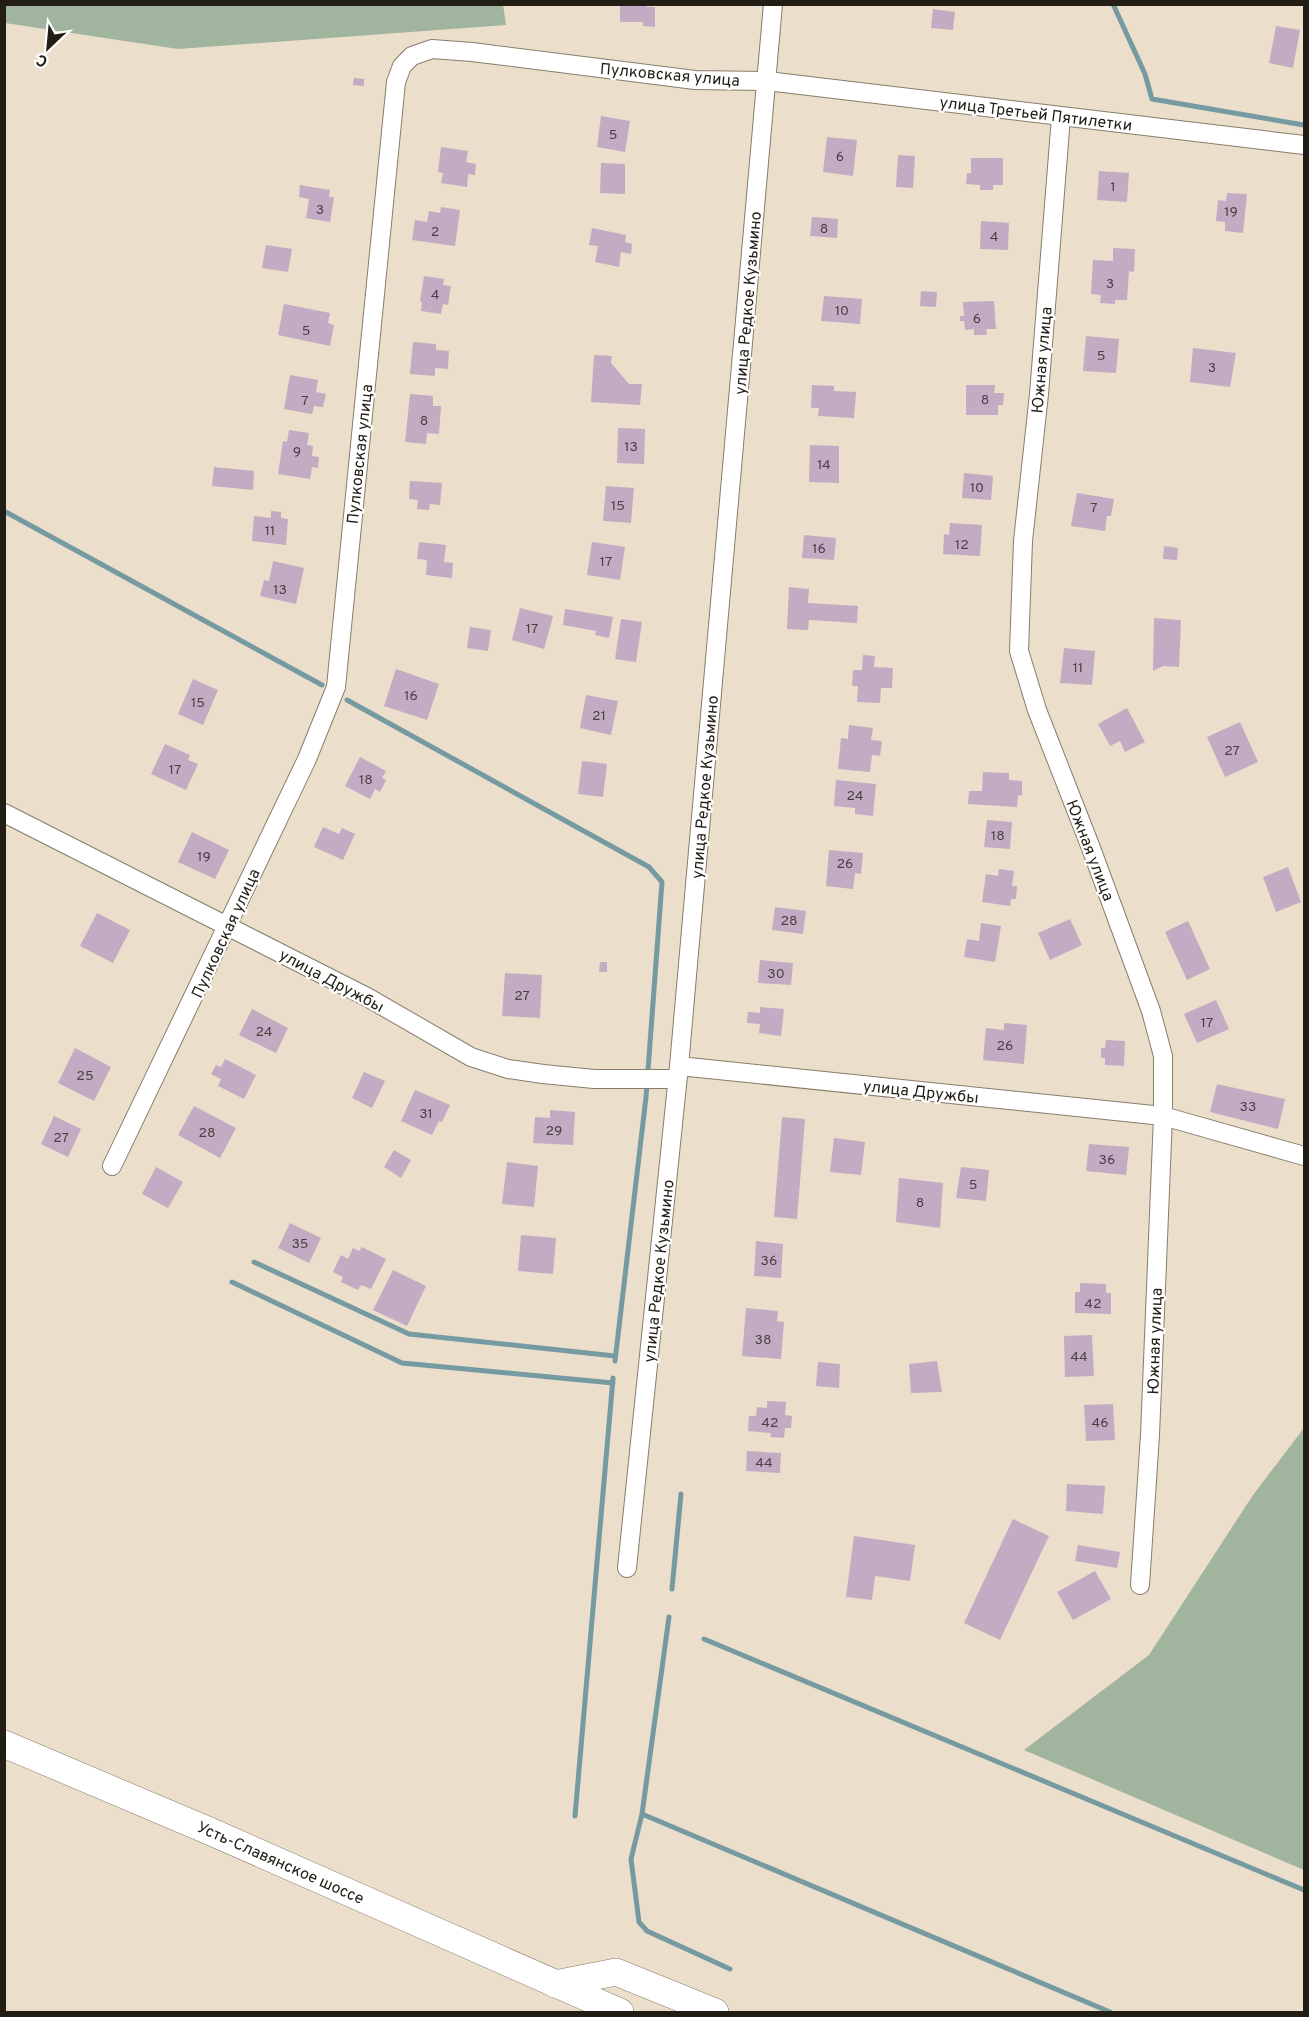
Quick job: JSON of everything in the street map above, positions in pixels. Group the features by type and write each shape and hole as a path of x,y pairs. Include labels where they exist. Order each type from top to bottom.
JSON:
{"street":[{"name":"улица Редкое Кузьмино","path":"627,1568 678,1072 773,4"},
{"name":"Пулковская улица","path":"112,1166 307,759 336,687 396,82 402,66 412,56 432,50 472,52 695,80 767,81"},
{"name":"улица Третьей Пятилетки","path":"767,81 1305,145"},
{"name":"Южная улица","path":"1061,117 1037,414 1023,541 1019,651 1046,733 1151,1011 1163,1056 1163,1116 1150,1423 1140,1585"},
{"name":"улица Дружбы","path":"4,813 367,997 471,1057 508,1069 594,1079 678,1072 1163,1116 1305,1156"},
{"name":"Усть-Славянское шоссе","path":"4,1744 207,1830 620,2013"},
{"path":"555,1984 616,1972 715,2013"}],"green space":[{"path":"5,4 503,4 506,25 178,49 5,23"},
{"path":"1304,1428 1304,1870 1024,1750 1149,1655 1253,1495"}],"building":[{"path":"620,4 647,4 647,7 655,7 655,27 643,26 643,22 620,22"},
{"path":"933,9 955,12 953,30 931,28"},
{"path":"1276,26 1300,30 1293,68 1269,63"},
{"path":"354,78 364,79 364,86 353,85"},
{"path":"601,116 630,121 625,152 597,147"},
{"path":"827,137 857,140 853,176 823,172"},
{"path":"441,147 468,151 466,162 476,164 475,175 468,174 467,187 441,183 443,173 438,172"},
{"path":"898,155 915,156 913,188 896,187"},
{"path":"971,158 1003,158 1003,185 993,185 993,190 980,190 980,185 966,184 967,173 971,173"},
{"path":"601,163 625,164 625,194 600,193"},
{"path":"1099,171 1129,173 1127,202 1097,200"},
{"path":"300,185 330,190 329,197 334,197 330,222 306,218 309,199 299,197"},
{"path":"1227,193 1247,194 1243,233 1225,231 1225,222 1216,221 1218,200 1226,201"},
{"path":"441,207 460,210 455,246 412,240 415,220 427,222 429,211 440,213"},
{"path":"812,217 838,219 837,238 810,236"},
{"path":"981,221 1009,223 1008,250 980,249"},
{"path":"592,228 626,235 625,242 632,244 631,254 621,252 619,267 595,262 598,246 589,245"},
{"path":"266,245 292,249 288,272 262,268"},
{"path":"1113,248 1135,249 1134,272 1129,271 1127,300 1115,300 1115,304 1100,303 1101,295 1091,294 1093,260 1113,261"},
{"path":"424,276 444,279 443,285 451,286 448,305 443,304 441,314 421,311 422,302 420,301"},
{"path":"921,291 937,292 936,307 920,306"},
{"path":"824,296 862,299 860,324 821,321"},
{"path":"994,301 996,329 986,329 987,335 974,335 974,329 965,330 964,321 960,321 960,316 964,316 963,302"},
{"path":"284,304 330,313 328,323 334,325 330,346 278,335"},
{"path":"1086,336 1119,339 1116,373 1083,371"},
{"path":"413,342 436,344 436,350 449,351 448,369 435,368 435,376 410,374"},
{"path":"1193,348 1236,353 1230,387 1190,382"},
{"path":"594,355 612,356 611,363 629,384 642,384 640,405 591,402"},
{"path":"290,375 318,380 316,392 326,394 323,407 314,406 312,414 284,409"},
{"path":"812,385 834,386 834,391 856,392 854,418 818,416 819,408 811,408"},
{"path":"966,385 995,385 994,393 1004,393 1003,405 998,405 998,415 966,415"},
{"path":"410,394 433,396 433,406 441,406 439,434 427,433 426,444 405,442"},
{"path":"618,428 645,429 644,464 617,463"},
{"path":"289,430 309,433 307,445 313,446 312,456 319,457 318,468 312,467 310,479 278,474 283,441 287,442"},
{"path":"810,445 839,446 839,483 809,482"},
{"path":"214,467 254,471 253,490 212,486"},
{"path":"964,473 993,476 991,500 962,498"},
{"path":"410,481 442,483 440,505 430,504 429,510 417,509 418,500 409,499"},
{"path":"606,486 634,488 631,523 603,521"},
{"path":"1077,493 1114,499 1111,516 1107,516 1105,531 1071,526"},
{"path":"271,511 281,512 281,518 288,519 286,545 252,541 254,516 271,518"},
{"path":"950,523 982,525 980,556 943,554 944,534 949,535"},
{"path":"804,535 836,538 834,560 802,558"},
{"path":"419,542 446,545 444,562 453,563 452,578 426,575 427,560 417,559"},
{"path":"592,542 625,547 620,580 587,575"},
{"path":"1164,546 1178,548 1177,560 1163,559"},
{"path":"273,561 304,568 296,604 260,596 264,580 269,581"},
{"path":"789,587 809,589 808,603 858,606 857,623 809,620 808,630 787,629"},
{"path":"520,608 553,616 544,649 512,640"},
{"path":"565,609 613,617 609,638 595,635 596,631 563,625"},
{"path":"1154,618 1181,620 1179,667 1163,666 1153,671"},
{"path":"621,619 642,622 636,662 615,659"},
{"path":"470,627 491,630 488,651 467,648"},
{"path":"1064,648 1095,651 1092,685 1060,683"},
{"path":"863,655 875,656 874,667 893,668 892,688 881,688 880,703 857,702 858,686 852,686 853,670 862,670"},
{"path":"396,669 439,684 427,720 384,706"},
{"path":"193,679 218,690 203,725 178,714"},
{"path":"586,695 618,701 611,735 580,728"},
{"path":"1127,708 1145,742 1125,752 1120,741 1110,746 1098,724"},
{"path":"1240,722 1258,762 1225,777 1207,737"},
{"path":"849,725 873,728 871,740 882,741 880,756 872,755 870,772 838,769 841,738 848,739"},
{"path":"165,744 190,755 188,760 198,764 186,790 151,774"},
{"path":"360,757 386,771 382,778 386,780 380,792 375,789 370,799 345,786"},
{"path":"582,761 607,764 603,797 578,794"},
{"path":"983,772 1009,773 1009,780 1022,781 1022,796 1018,795 1017,807 968,804 969,791 982,791"},
{"path":"836,780 876,784 873,816 855,814 855,808 834,806"},
{"path":"987,820 1012,822 1010,849 984,847"},
{"path":"323,827 339,834 342,828 355,834 343,860 314,847"},
{"path":"192,832 229,850 215,879 178,862"},
{"path":"829,850 863,853 861,874 855,873 853,889 826,886"},
{"path":"1288,867 1301,902 1276,912 1263,877"},
{"path":"999,869 1014,871 1012,886 1017,886 1016,899 1011,899 1010,906 982,902 986,874 998,876"},
{"path":"775,907 806,911 803,934 772,930"},
{"path":"97,913 130,930 113,963 80,946"},
{"path":"1070,919 1082,945 1050,960 1038,933"},
{"path":"1188,921 1210,969 1187,980 1165,932"},
{"path":"981,923 1001,926 995,962 964,957 967,939 979,941"},
{"path":"760,960 793,963 791,985 758,983"},
{"path":"600,962 607,962 607,972 599,972"},
{"path":"505,973 542,975 540,1018 502,1016"},
{"path":"1216,1000 1229,1029 1197,1043 1184,1014"},
{"path":"760,1007 784,1009 781,1036 759,1033 760,1024 747,1023 748,1012 760,1013"},
{"path":"252,1009 288,1028 276,1053 239,1035"},
{"path":"1004,1023 1027,1025 1024,1064 983,1060 986,1028 1004,1030"},
{"path":"1106,1040 1125,1041 1124,1066 1105,1065 1105,1058 1101,1058 1101,1048 1105,1048"},
{"path":"75,1048 111,1067 94,1101 58,1083"},
{"path":"225,1059 256,1075 244,1099 218,1086 221,1079 211,1074 216,1065 221,1067"},
{"path":"364,1072 385,1081 372,1108 352,1098"},
{"path":"1217,1084 1285,1099 1278,1129 1210,1112"},
{"path":"415,1090 450,1105 442,1122 439,1121 432,1135 401,1121"},
{"path":"194,1106 236,1128 220,1158 178,1135"},
{"path":"550,1110 575,1112 573,1145 533,1143 535,1117 550,1118"},
{"path":"54,1116 81,1129 68,1157 41,1144"},
{"path":"782,1117 805,1119 797,1219 774,1217"},
{"path":"834,1138 865,1142 861,1175 830,1172"},
{"path":"1089,1144 1129,1147 1126,1175 1086,1171"},
{"path":"394,1150 411,1160 401,1178 384,1167"},
{"path":"507,1162 538,1166 534,1207 502,1204"},
{"path":"156,1167 183,1182 168,1208 142,1194"},
{"path":"961,1167 989,1170 986,1201 956,1198"},
{"path":"899,1178 943,1183 940,1228 896,1222"},
{"path":"290,1223 321,1238 309,1263 278,1248"},
{"path":"521,1235 556,1238 553,1274 518,1271"},
{"path":"756,1241 783,1244 781,1278 754,1276"},
{"path":"362,1247 386,1259 371,1289 361,1285 358,1290 341,1282 343,1277 333,1272 341,1255 348,1259 353,1248 359,1251"},
{"path":"393,1270 426,1286 407,1326 373,1310"},
{"path":"1080,1283 1106,1284 1106,1293 1111,1293 1111,1314 1075,1313 1075,1292 1080,1292"},
{"path":"746,1308 778,1311 777,1321 784,1322 781,1359 742,1356"},
{"path":"1092,1335 1094,1376 1065,1377 1064,1336"},
{"path":"937,1361 942,1392 911,1393 909,1364"},
{"path":"818,1362 840,1364 839,1388 816,1386"},
{"path":"767,1401 786,1402 785,1415 792,1416 791,1428 785,1428 784,1438 770,1437 771,1433 748,1431 749,1416 756,1416 757,1407 767,1408"},
{"path":"1113,1404 1115,1440 1086,1441 1084,1405"},
{"path":"747,1451 781,1453 780,1473 746,1471"},
{"path":"1067,1484 1105,1486 1103,1514 1066,1511"},
{"path":"1013,1519 1049,1536 1000,1640 964,1623"},
{"path":"854,1536 915,1545 910,1581 875,1576 872,1600 846,1597"},
{"path":"1078,1545 1120,1552 1117,1568 1075,1561"},
{"path":"1095,1571 1111,1599 1073,1620 1057,1592"}],"waterway":[{"path":"1113,4 1145,74 1152,99 1304,125"},
{"path":"4,511 322,685"},
{"path":"347,700 649,867 662,882 646,1097 615,1361"},
{"path":"254,1262 409,1334 615,1356"},
{"path":"232,1282 402,1363 613,1383"},
{"path":"575,1816 613,1378"},
{"path":"672,1589 681,1494"},
{"path":"669,1617 642,1814 631,1859 639,1922 647,1931 730,1969"},
{"path":"704,1639 1304,1890"},
{"path":"642,1814 1110,2012"}]}
